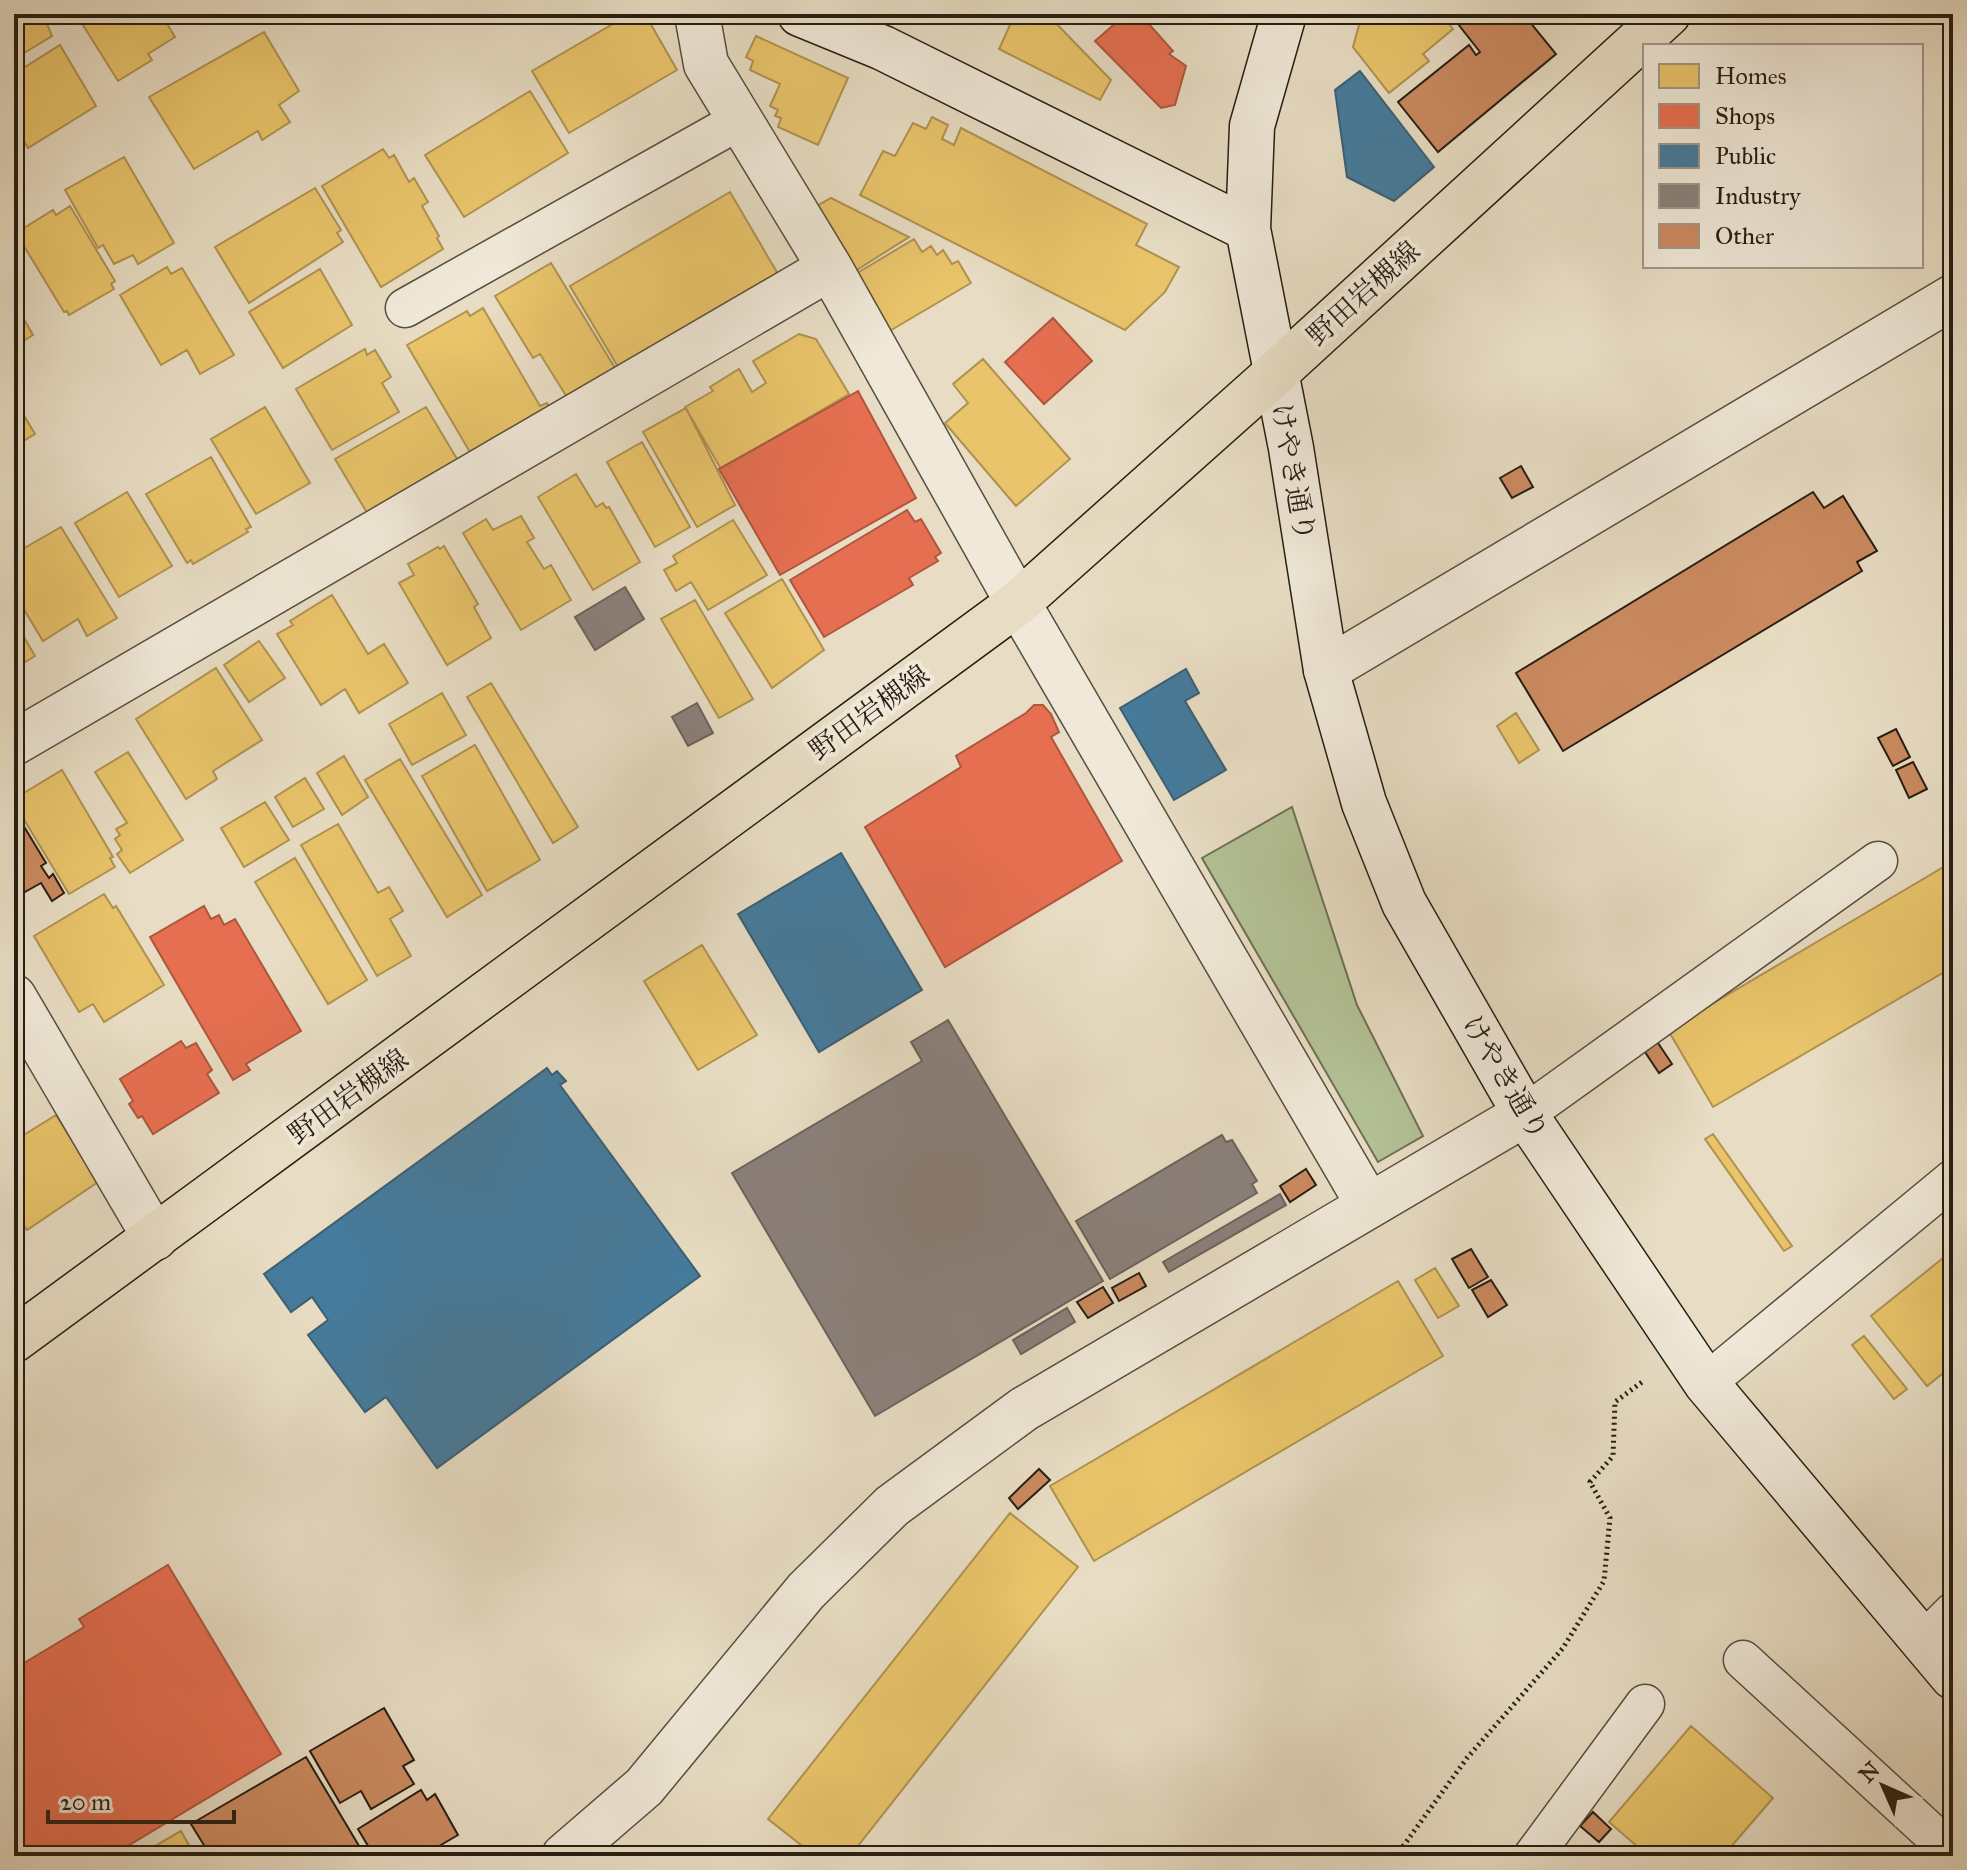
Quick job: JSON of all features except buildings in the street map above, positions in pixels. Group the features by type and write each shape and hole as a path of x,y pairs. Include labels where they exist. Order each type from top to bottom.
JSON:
{"main road":[{"name":"野田岩槻線","path":"14,1340 1018,603 1277,372 1668,14"}],"street":[{"path":"697,14 706,64 830,268 1018,603 1369,1206"},
{"path":"800,14 883,48 1248,229"},
{"name":"けやき通り","path":"1284,14 1252,126 1248,229 1277,372 1326,670 1364,803 1404,903 1525,1114 1695,1368 1953,1677"},
{"path":"14,743 830,268"},
{"path":"1326,670 1953,297"},
{"path":"14,997 155,1238"},
{"path":"564,1856 644,1787 806,1591 892,1506 1024,1409 1525,1114"}],"lane":[{"path":"405,308 740,120"},
{"path":"1525,1114 1878,861"},
{"path":"1695,1368 1953,1179"},
{"path":"1923,1642 1953,1612"},
{"path":"1743,1660 1953,1853"},
{"path":"1533,1856 1645,1704"}],"path":[{"path":"1396,1856 1467,1758 1563,1648 1604,1581 1610,1518 1590,1482 1613,1456 1615,1402 1695,1368"}],"green space":[{"path":"1292,807 1357,1005 1423,1136 1378,1162 1202,858"}]}
